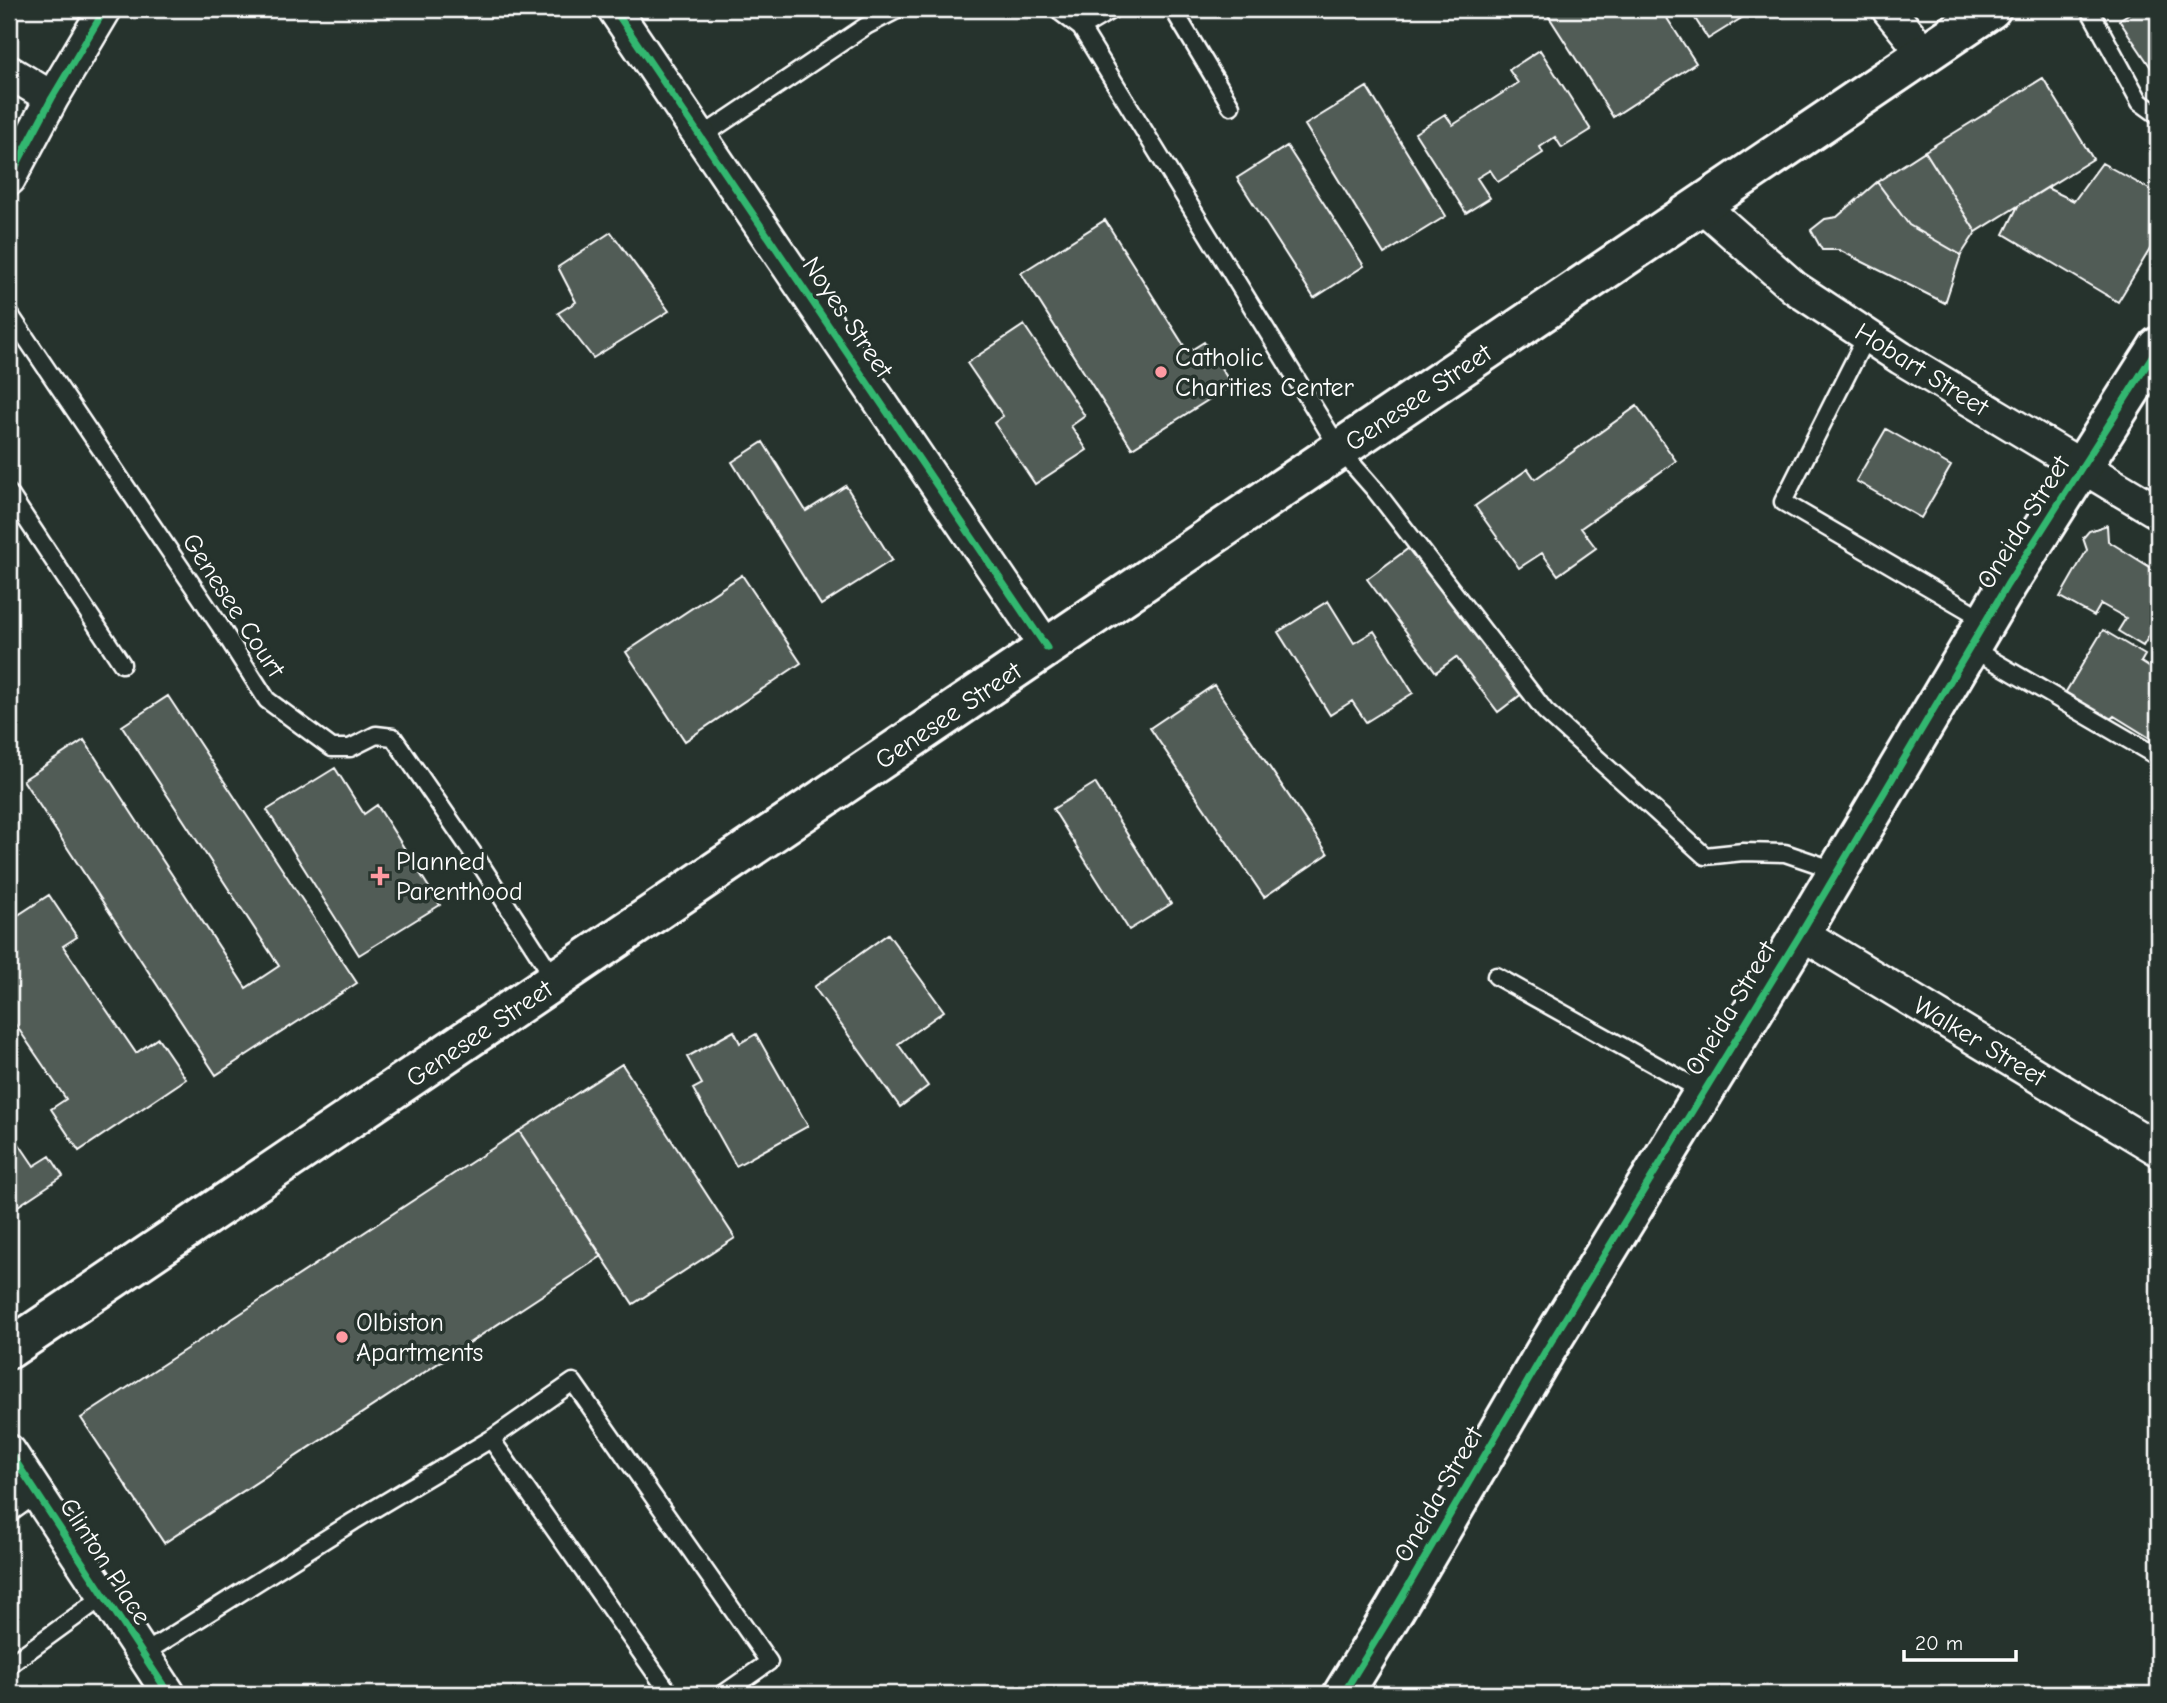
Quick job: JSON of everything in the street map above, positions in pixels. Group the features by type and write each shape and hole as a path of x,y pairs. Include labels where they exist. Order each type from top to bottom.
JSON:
{"main road":[{"name":"Genesee Street","path":"9,1349 1991,9"},
{"name":"Oneida Street","path":"1343,1694 1546,1350 2082,466 2158,347"}],"street":[{"path":"9,178 52,98 105,9"},
{"name":"Noyes Street","path":"614,9 1047,648"},
{"path":"1888,9 1924,53"},
{"path":"9,72 52,98"},
{"name":"Hobart Street","path":"1701,205 1795,288 1867,335 2158,512"},
{"name":"Walker Street","path":"1801,933 2158,1149"},
{"name":"Clinton Place","path":"9,1451 169,1694"}],"lane":[{"path":"701,137 866,26 899,9"},
{"path":"1056,9 1081,28 1340,450 1375,490 1545,711 1706,856 1744,852 1785,853 1838,871"},
{"path":"1081,28 1113,9"},
{"path":"1174,9 1231,106"},
{"path":"2089,9 2140,102 2158,115"},
{"name":"Genesee Court","path":"9,313 267,700 332,748 350,748 376,734 393,737 556,981"},
{"path":"1867,335 1783,502 2158,757"},
{"path":"9,493 122,664"},
{"path":"1496,976 1704,1092"},
{"path":"143,1654 354,1521 491,1439 573,1382 769,1662 723,1694"},
{"path":"491,1439 670,1694"},
{"path":"9,1514 37,1494"},
{"path":"9,1665 104,1596"}],"building":[{"path":"1544,9 1661,9 1696,63 1613,117"},
{"path":"1689,9 1756,9 1708,39"},
{"path":"2136,9 2158,9 2158,78 2119,20"},
{"path":"1540,50 1591,130 1562,148 1555,137 1540,147 1543,153 1498,182 1490,170 1477,178 1490,198 1466,213 1415,133 1445,114 1453,125 1518,83 1509,70"},
{"path":"2043,78 2093,159 1976,232 1925,151"},
{"path":"1367,87 1446,216 1384,254 1305,125"},
{"path":"1287,146 1364,266 1314,298 1237,178"},
{"path":"1925,151 1976,232 1961,255 1909,225 1877,182"},
{"path":"2102,163 2158,194 2158,236 2118,302 2004,234 2018,206 2047,188 2074,201"},
{"path":"1877,182 1909,225 1961,255 1945,303 1839,250 1822,250 1811,230 1825,219 1837,217"},
{"path":"1105,220 1188,352 1204,342 1232,385 1132,448 1021,273"},
{"path":"611,232 669,311 593,358 558,313 576,302 558,267"},
{"path":"1024,325 1085,416 1071,426 1087,450 1035,484 994,423 1003,416 967,363"},
{"path":"1637,406 1676,461 1581,528 1596,548 1558,575 1542,553 1519,568 1475,506 1528,469 1535,479"},
{"path":"1886,429 1951,466 1921,518 1856,481"},
{"path":"763,442 806,511 846,486 892,560 821,605 732,462"},
{"path":"2107,525 2108,541 2158,572 2158,625 2156,624 2143,646 2118,631 2126,618 2101,604 2094,616 2060,597 2087,550 2083,538 2089,531"},
{"path":"1413,545 1523,693 1498,712 1456,657 1436,672 1367,579"},
{"path":"742,575 801,663 685,741 626,652"},
{"path":"1328,601 1354,643 1374,631 1413,693 1366,722 1352,701 1330,715 1278,632"},
{"path":"2103,630 2145,655 2141,662 2158,673 2158,743 2114,716 2108,721 2064,695"},
{"path":"1214,685 1328,854 1264,897 1150,728"},
{"path":"168,696 357,983 216,1075 23,780 84,740 246,988 279,966 122,726"},
{"path":"335,768 364,814 377,805 440,905 359,955 267,810"},
{"path":"1095,783 1171,904 1129,930 1053,809"},
{"path":"49,895 77,937 63,946 136,1053 158,1038 186,1079 79,1151 51,1109 66,1099 9,1015 9,921"},
{"path":"888,934 944,1011 898,1044 928,1086 900,1107 814,987"},
{"path":"734,1031 740,1043 756,1034 808,1126 736,1166 693,1089 702,1084 687,1057"},
{"path":"622,1064 735,1238 633,1304 519,1131"},
{"path":"9,1129 34,1166 50,1156 63,1176 9,1212"},
{"name":"Olbiston Apartments","path":"519,1131 602,1256 164,1543 81,1418"}],"cycle path":[{"path":"9,179 52,98 105,9"},
{"path":"614,9 1047,648"},
{"path":"1343,1694 1546,1350 1801,933 2007,585 2158,347"},
{"path":"9,1451 169,1694"}],"place":[{"name":"Catholic Charities Center","path":"1161,372"},
{"name":"Planned Parenthood","path":"380,876"},
{"name":"Olbiston Apartments","path":"342,1337"}]}
